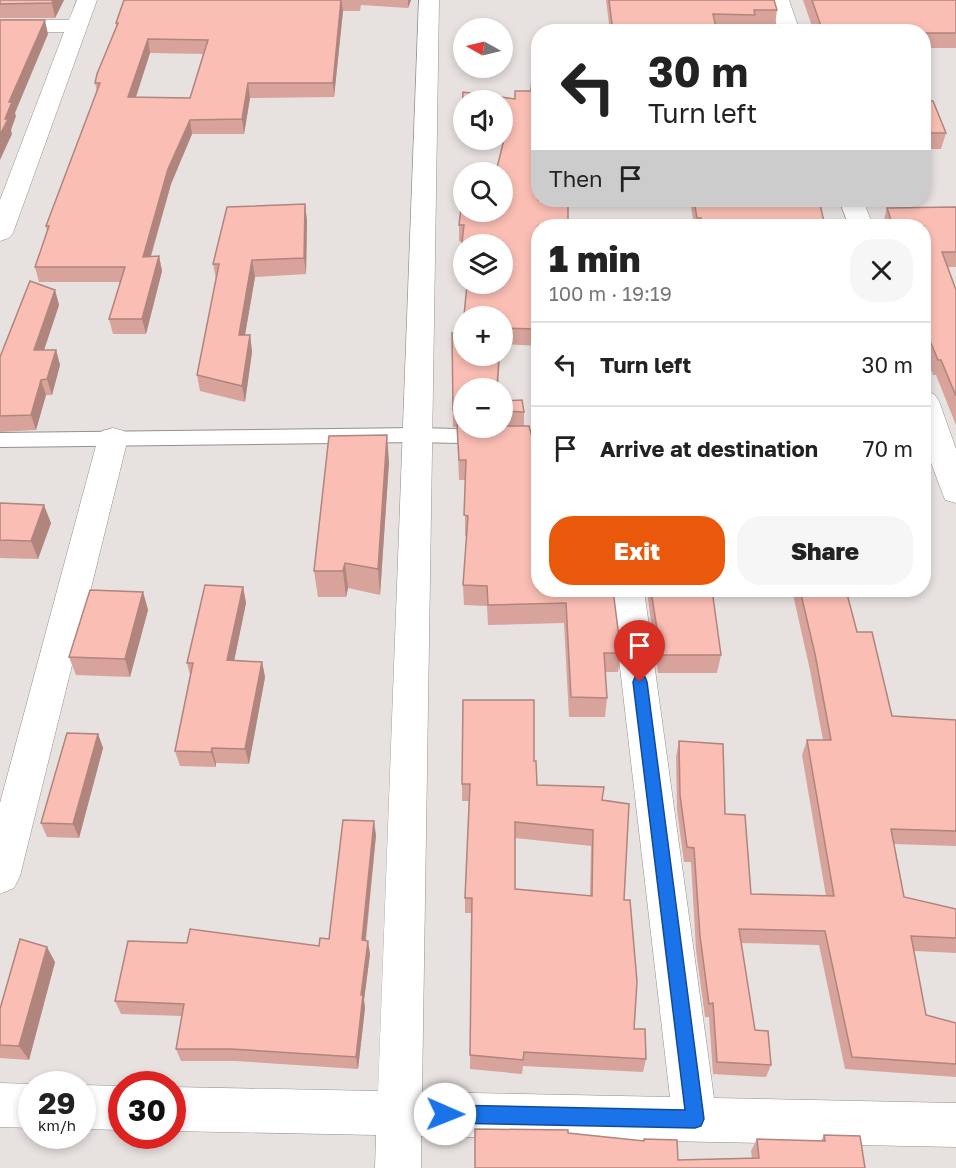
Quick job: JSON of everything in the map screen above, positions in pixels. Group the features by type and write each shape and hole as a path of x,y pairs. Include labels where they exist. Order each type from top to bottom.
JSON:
{"street":[{"path":"0,233 87,0"},
{"path":"398,1168 429,0"},
{"path":"779,0 787,24"},
{"path":"0,26 76,26"},
{"path":"931,421 956,492"},
{"path":"0,876 113,438"},
{"path":"629,597 695,1119"},
{"path":"0,1105 18,1106"},
{"path":"186,1108 956,1125"}],"lane":[{"path":"0,440 416,435 531,438"}],"building":[{"path":"0,0 53,0 52,3 0,4"},
{"path":"124,0 341,0 333,83 248,83 242,119 190,120 168,169 143,257 159,256 142,319 109,319 125,267 35,267 49,226 46,226 100,83 95,83 97,74 118,23 116,23","holes":["148,39 208,40 190,98 128,97"]},
{"path":"609,0 774,0 777,10 754,10 755,15 713,14 715,24 612,24"},
{"path":"812,0 956,0 956,33 931,33 931,24 820,24"},
{"path":"0,20 45,20 9,102 12,102 5,119 8,119 0,135"},
{"path":"515,91 531,91 531,207 568,207 568,219 531,219 531,329 513,328 513,306 465,306 466,294 513,294 513,234 463,234 464,225 459,225 459,222 513,222 513,162 498,162 501,150 513,150 513,99 515,99"},
{"path":"931,101 933,101 946,133 931,133"},
{"path":"305,204 304,258 252,260 239,335 250,335 242,386 197,375 219,264 213,264 227,207"},
{"path":"695,207 821,207 823,219 701,219 697,218"},
{"path":"956,207 956,252 942,252 956,290 956,396 941,360 938,360 931,343 931,219 891,219 887,208"},
{"path":"30,281 55,290 34,350 56,350 47,379 41,380 31,415 0,416 0,357"},
{"path":"452,333 453,366 498,366 498,378 453,378 453,410"},
{"path":"513,400 522,400 524,412 513,412"},
{"path":"513,426 529,426 531,434 531,597 614,597 621,653 604,653 607,698 571,697 566,603 488,605 487,586 463,585 468,516 464,515 466,460 459,460 458,438 513,438"},
{"path":"387,435 378,569 345,563 343,571 314,571 329,436"},
{"path":"0,503 44,505 31,541 0,540"},
{"path":"205,585 243,587 227,660 262,662 245,749 212,748 211,752 175,751 193,663 187,663"},
{"path":"90,590 143,592 125,659 69,657"},
{"path":"652,597 713,597 721,655 661,655"},
{"path":"802,597 848,597 857,632 872,632 892,716 956,720 956,831 891,829 904,897 956,909 956,938 911,936 926,1015 956,1023 956,1064 852,1057 825,931 739,929 755,1030 768,1031 771,1065 717,1062 713,1003 709,1004 700,936 694,848 687,847 680,795 679,741 723,744 725,814 745,815 751,894 834,896 807,740 831,740"},
{"path":"463,700 534,700 534,761 536,761 537,785 604,787 602,800 629,804 624,900 630,900 637,982 634,1029 645,1029 646,1059 524,1052 523,1060 470,1055 472,898 465,898 470,784 462,784","holes":["515,822 593,830 592,896 515,889"]},
{"path":"67,733 98,734 73,824 41,823"},
{"path":"343,820 374,821 362,940 368,941 356,1057 231,1049 176,1049 184,1004 115,1001 128,941 187,943 190,929 319,946 320,938 329,939"},
{"path":"20,939 47,947 19,1046 0,1045 0,1009"},
{"path":"475,1129 568,1130 568,1133 644,1141 644,1139 677,1140 678,1160 759,1158 757,1139 825,1141 824,1135 860,1136 865,1168 475,1168"}],"route":[{"path":"445,1114 695,1119 640,682"}]}
